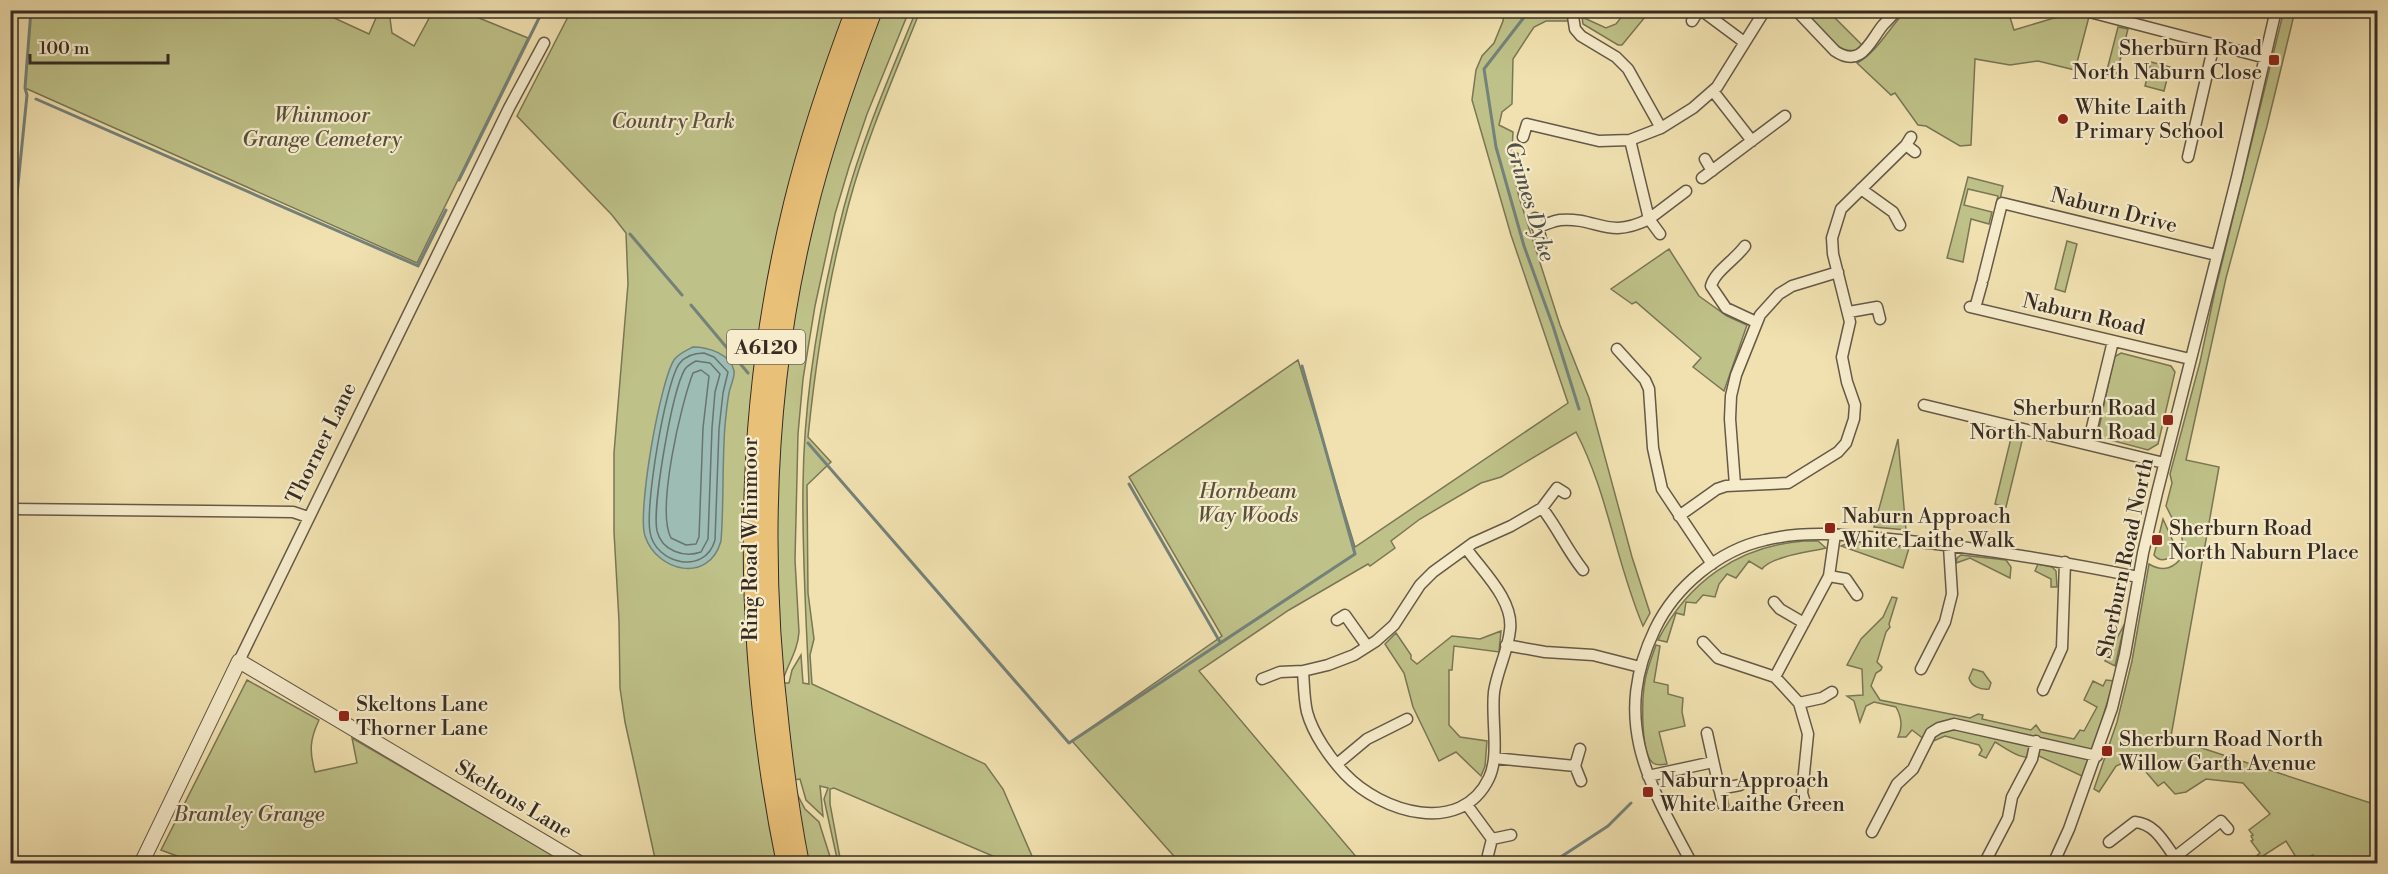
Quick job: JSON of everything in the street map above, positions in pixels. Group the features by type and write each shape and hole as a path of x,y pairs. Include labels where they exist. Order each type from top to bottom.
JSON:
{"highway":[{"name":"Ring Road Whinmoor","path":"786,864 779,781 753,584 755,449 767,338 793,203 821,104 855,10"},
{"name":"Ring Road Whinmoor","path":"768,694 768,518 773,420 782,348 803,230 822,156 873,10"},
{"name":"Ring Road Whinmoor","path":"779,781 801,864"}],"street":[{"path":"1572,10 1575,29 1581,36 1616,57 1628,69 1662,128"},
{"path":"1692,21 1700,10 1744,42"},
{"path":"1523,137 1523,124 1599,141 1630,140 1662,128 1693,108 1713,91 1726,75 1765,10"},
{"path":"1796,10 1835,51 1842,56 1852,57 1868,48 1884,24 1898,10"},
{"path":"2082,10 2266,58"},
{"name":"Sherburn Road North","path":"2053,864 2097,756 2112,708 2164,463 2266,58 2276,10"},
{"name":"Thorner Lane","path":"141,864 508,108 544,43"},
{"path":"2188,158 2214,44"},
{"path":"1713,91 1752,141"},
{"path":"1702,178 1785,116"},
{"path":"1630,140 1649,219 1660,234"},
{"path":"1679,516 1717,489 1735,485 1788,483 1811,475 1846,443 1854,419 1855,405 1846,382 1842,357 1849,330 1849,312 1832,238 1835,223 1841,209 1911,144"},
{"path":"1705,159 1712,171"},
{"path":"1861,189 1893,212 1900,225"},
{"path":"1541,239 1536,223 1559,220 1611,229 1632,227 1649,219 1686,191"},
{"name":"Naburn Drive","path":"1973,307 2002,203 2216,255"},
{"path":"1745,246 1734,261 1716,274 1711,286 1726,308 1756,322"},
{"path":"1735,485 1730,419 1731,396 1736,375 1756,322 1769,303 1792,286 1838,272"},
{"path":"1849,312 1877,307 1880,319"},
{"name":"Naburn Road","path":"1973,307 2190,359"},
{"path":"2088,444 2113,341"},
{"path":"1617,349 1645,380 1649,389 1656,468 1662,489 1712,564"},
{"path":"1924,405 2164,463"},
{"path":"1262,679 1280,672 1303,671 1342,660 1367,646 1386,634 1394,625 1426,578 1466,548 1542,508 1557,488 1565,493"},
{"path":"1542,508 1555,524 1569,552 1583,570"},
{"path":"10,509 293,512 308,517"},
{"path":"1692,864 1648,776 1641,755 1635,728 1635,690 1640,667 1650,640 1664,612 1687,584 1730,552 1764,540 1800,534 1835,534 1949,546 2065,562 2138,577"},
{"path":"1775,677 1829,576 1835,534"},
{"path":"1921,669 1945,622 1952,594 1949,546"},
{"path":"1303,671 1307,712 1320,739 1337,764 1358,786 1400,809 1433,813 1467,805 1483,791 1493,769 1495,687 1510,631 1508,609 1466,548"},
{"path":"2043,690 2062,648 2065,562"},
{"path":"1829,576 1846,579 1857,595"},
{"path":"1774,602 1780,609 1804,623"},
{"path":"1337,620 1345,615 1367,646"},
{"path":"1703,642 1718,658 1775,677 1798,703 1808,734 1802,793 1805,803"},
{"path":"1506,645 1545,652 1593,655 1640,667"},
{"name":"Skeltons Lane","path":"238,661 581,864"},
{"path":"1798,703 1822,698 1832,692"},
{"path":"1337,764 1367,739 1407,719"},
{"path":"1872,832 1897,784 1913,769 1930,733 1939,728 1954,724 2097,756"},
{"path":"1707,733 1723,805"},
{"path":"1984,864 2008,818 2012,797 2032,759 2036,741"},
{"path":"1580,749 1575,766 1581,781"},
{"path":"1494,758 1575,766"},
{"path":"1648,776 1713,762"},
{"path":"1719,789 1740,785"},
{"path":"1467,805 1492,839"},
{"path":"2109,842 2135,822 2143,823 2153,828 2170,860 2221,821 2228,829"},
{"path":"1492,839 1511,836"},
{"path":"1488,855 1492,839"}],"green space":[{"path":"1627,10 1650,11 1622,45 1618,45 1583,24 1582,17 1606,28 1616,24"},
{"path":"2284,10 2295,11 2226,278 2186,460 2219,467 2171,736 2174,739 2377,805 2377,863 2319,863 2313,855 2299,862 2286,841 2252,863 2250,861 2260,853 2251,841 2253,835 2249,830 2270,814 2243,783 2206,779 2186,792 2175,794 2164,782 2158,786 2134,758 2116,766 2099,792 2094,789 2117,722 2132,661 2149,564 2154,567 2168,568 2184,555 2182,538 2166,506 2172,483 2170,474 2200,362 2215,291"},
{"name":"Whinmoor Grange Cemetery","path":"31,11 287,11 303,17 294,11 319,11 369,34 379,11 389,11 392,33 414,46 433,11 462,11 528,38 417,263 25,88"},
{"name":"Country Park","path":"571,11 849,11 795,177 774,514 788,337 822,179 878,11 909,11 867,114 835,214 815,306 803,379 798,434 795,560 799,632 797,645 782,683 789,683 792,670 801,655 803,683 809,684 803,485 804,450 815,344 828,275 851,182 868,132 916,11 920,11 856,178 835,261 824,319 808,437 831,462 807,485 808,593 814,639 810,655 812,684 985,764 1003,789 1035,863 1009,863 834,788 830,789 830,804 841,863 838,863 824,799 828,788 820,786 823,816 806,800 800,779 765,784 778,863 656,863 625,722 620,688 614,532 614,453 628,284 626,233 612,215 517,116"},
{"name":"Hornbeam Way Woods","path":"1504,11 1570,11 1570,21 1546,21 1534,27 1513,59 1512,104 1502,112 1499,125 1513,132 1512,151 1519,154 1513,171 1519,197 1560,325 1589,398 1632,557 1650,613 1643,626 1596,479 1576,432 1501,477 1481,483 1420,519 1391,541 1395,548 1370,566 1368,564 1289,610 1199,671 1358,859 1366,863 1180,863 1072,741 1222,636 1129,477 1298,360 1355,547 1568,403 1511,235 1472,100 1476,70 1482,56 1494,43 1503,21"},
{"path":"1802,11 1828,11 1863,46 1855,50 1847,50 1838,46 1822,33"},
{"path":"1906,11 2008,11 2014,30 2054,18 2090,13 2075,70 2038,61 2010,65 1975,59 1971,145 1960,146 1926,126 1918,125 1895,93 1891,95 1857,63 1877,47"},
{"path":"2118,27 2128,29 2116,76 2106,74"},
{"path":"2151,62 2170,67 2164,91 2145,86"},
{"path":"1968,177 2003,186 1999,204 1996,204 1998,196 1968,189 1964,205 1992,212 1989,224 1971,219 1963,262 1947,258"},
{"path":"2067,241 2077,244 2065,292 2055,289"},
{"path":"1669,249 1699,296 1727,316 1747,325 1724,391 1693,367 1701,358 1636,302 1632,304 1611,289"},
{"path":"2121,353 2171,366 2175,372 2158,444 2148,450 2099,437 2114,357"},
{"path":"2012,434 2023,437 2006,507 1995,504"},
{"path":"1898,439 1906,530 1874,527"},
{"path":"2163,519 2176,548 2172,555 2163,560 2154,555"},
{"path":"1804,541 1818,541 1826,548 1782,558 1762,569 1749,561 1736,578 1727,574 1719,584 1715,597 1703,595 1696,603 1686,602 1684,615 1676,613 1667,642 1658,640 1670,619 1684,601 1718,571 1758,550"},
{"path":"1853,541 1909,548 1903,568 1841,546"},
{"path":"1961,555 2006,560 2011,567 2010,578 1970,558 1956,563 1957,558"},
{"path":"2038,564 2052,567 2056,571 2057,587 2051,587 2051,579 2035,571"},
{"path":"1892,597 1897,598 1890,627 1886,632 1877,662 1882,667 1876,673 1871,686 1880,700 1970,718 1978,714 1983,715 1982,719 2031,730 2036,725 2041,732 2074,739 2080,730 2084,731 2097,707 2084,700 2093,681 2103,686 2106,680 2114,681 2084,777 2037,755 2021,756 1995,742 1986,758 1979,755 1982,750 1979,745 1945,736 1929,743 1912,730 1906,737 1898,737 1901,722 1896,707 1874,702 1866,706 1860,722 1854,701 1847,696 1863,695 1862,669 1847,665 1861,639 1883,617"},
{"path":"2125,623 2115,666 2105,661"},
{"path":"1501,631 1499,652 1454,646 1452,670 1449,670 1449,725 1460,737 1487,741 1485,766 1481,776 1456,752 1439,761 1413,707 1404,673 1385,644 1396,633 1411,655 1411,659 1417,664 1452,636 1480,639"},
{"path":"1656,645 1660,646 1654,682 1668,685 1668,694 1683,698 1682,712 1685,726 1659,732 1667,764 1660,765 1653,763 1649,757 1643,724 1645,681"},
{"path":"1973,669 1983,672 1991,683 1989,689 1979,688 1972,683 1969,678"},
{"name":"Bramley Grange","path":"247,680 319,720 311,745 315,772 357,763 352,738 566,863 198,864 161,850"},
{"path":"796,792 805,809 819,822 832,863 807,863"}],"water":[{"path":"693,347 712,350 724,356 732,365 734,374 725,425 721,541 715,555 706,563 695,568 683,568 671,565 651,548 645,536 643,522 651,447 662,393 674,360"}],"waterway":[{"path":"10,264 27,95 25,88 31,10"},
{"path":"459,180 543,10"},
{"name":"Grimes Dyke","path":"1525,10 1525,16 1484,69 1496,147 1524,246 1553,326 1579,409"},
{"path":"36,99 418,266 446,210"},
{"path":"630,234 682,295"},
{"path":"691,305 748,373"},
{"path":"808,443 1069,743 1355,554 1302,366"},
{"path":"1129,484 1220,642"},
{"path":"1550,864 1608,826 1631,803"}],"place":[{"name":"Sherburn Road North Naburn Close","path":"2274,60"},
{"name":"White Laith Primary School","path":"2063,119"},
{"name":"Sherburn Road North Naburn Road","path":"2168,420"},
{"name":"Naburn Approach White Laithe Walk","path":"1830,528"},
{"name":"Sherburn Road North Naburn Place","path":"2157,540"},
{"name":"Skeltons Lane Thorner Lane","path":"344,716"},
{"name":"Sherburn Road North Willow Garth Avenue","path":"2107,751"},
{"name":"Naburn Approach White Laithe Green","path":"1648,792"}]}
